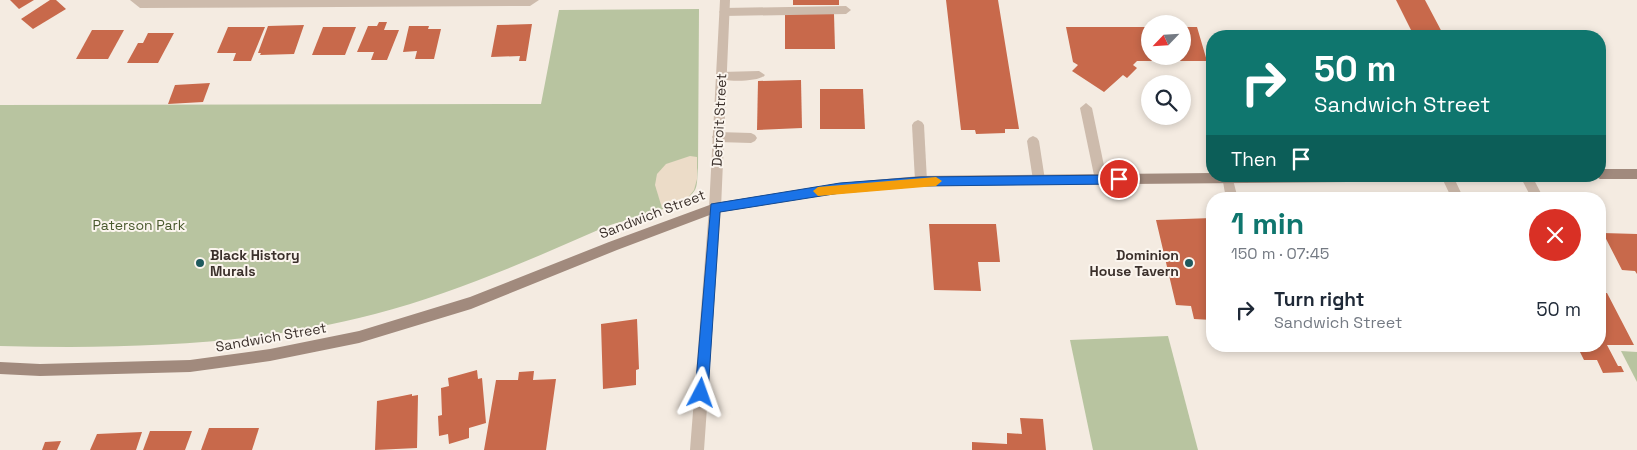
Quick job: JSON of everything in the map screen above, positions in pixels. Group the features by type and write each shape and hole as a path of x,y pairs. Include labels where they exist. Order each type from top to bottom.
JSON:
{"main road":[{"path":"1606,174 1637,174"},
{"name":"Sandwich Street","path":"0,368 40,370 190,366 270,355 359,337 471,303 613,246 715,208 840,188 921,181 1206,178"}],"street":[{"path":"135,0 140,4 520,2 534,0"},
{"path":"724,6 846,10"},
{"name":"Detroit Street","path":"697,450 715,208 724,6"},
{"path":"721,76 759,76"},
{"path":"1086,108 1102,180"},
{"path":"918,125 921,181"},
{"path":"718,136 751,138"},
{"path":"1033,141 1039,180"}],"green space":[{"name":"Paterson Park","path":"699,9 697,182 695,190 680,202 667,208 605,227 463,286 405,306 329,325 236,339 142,346 0,346 0,105 541,104 559,10"},
{"path":"1168,336 1198,450 1093,450 1070,340"},
{"path":"1621,351 1637,352 1637,382"}],"shaded area":[{"path":"690,156 697,157 697,179 694,190 687,199 674,206 662,208 655,185 657,174 666,164"}],"building":[{"path":"10,0 34,0 19,9"},
{"path":"50,0 56,0 66,9 33,29 21,19"},
{"path":"793,0 839,0 839,5 793,5"},
{"path":"946,0 998,0 1019,129 1005,129 1005,133 976,134 975,130 961,130"},
{"path":"1396,0 1425,0 1441,30 1411,30"},
{"path":"785,14 834,14 835,49 785,49"},
{"path":"379,22 387,22 384,30 399,30 387,60 371,60 374,52 357,52 368,26 377,26"},
{"path":"532,24 526,61 519,61 520,56 491,57 497,25"},
{"path":"304,25 294,54 260,55 261,53 258,53 268,26"},
{"path":"409,26 429,26 428,29 441,29 434,59 415,59 417,51 403,52"},
{"path":"228,27 265,27 251,61 233,61 236,53 217,53"},
{"path":"323,27 356,27 345,55 312,55"},
{"path":"1066,27 1141,27 1141,61 1137,61 1133,65 1137,68 1127,78 1123,75 1104,92 1072,71 1078,65 1073,62"},
{"path":"1191,27 1197,27 1206,61 1191,61"},
{"path":"92,30 124,30 108,59 76,59"},
{"path":"148,33 174,33 158,63 127,63 138,43 143,43"},
{"path":"801,80 802,128 757,130 758,81"},
{"path":"210,83 203,102 168,104 175,85"},
{"path":"820,89 863,89 865,129 820,129"},
{"name":"Dominion House Tavern","path":"1206,218 1206,320 1194,319 1191,306 1176,305 1156,220"},
{"path":"929,224 996,224 1000,262 978,262 981,291 934,290"},
{"path":"1606,233 1637,234 1637,274 1635,271 1622,270 1606,239"},
{"path":"1607,293 1634,345 1607,345 1618,366 1621,366 1624,372 1603,373 1597,360 1584,360 1580,352 1606,352"},
{"path":"637,319 639,369 636,370 636,385 603,389 601,324"},
{"path":"477,370 478,379 482,378 486,423 469,428 469,438 449,444 448,434 439,436 438,416 442,415 441,388 449,386 448,378"},
{"path":"534,371 533,380 556,379 546,450 484,450 496,380 518,380 519,372"},
{"path":"412,394 412,396 418,395 417,448 375,450 377,401"},
{"path":"1020,418 1043,419 1046,450 972,450 972,442 1007,444 1007,433 1022,434"},
{"path":"209,428 259,428 252,450 201,450"},
{"path":"150,431 192,431 185,450 143,450"},
{"path":"142,432 136,450 90,450 97,434"},
{"path":"61,441 57,450 42,450 45,442"}],"slow traffic":[{"path":"818,191 936,181"}],"place":[{"name":"Black History Murals","path":"200,263"},
{"name":"Dominion House Tavern","path":"1189,263"}],"route":[{"path":"701,393 715,208 840,188 921,181 1119,179"}]}
